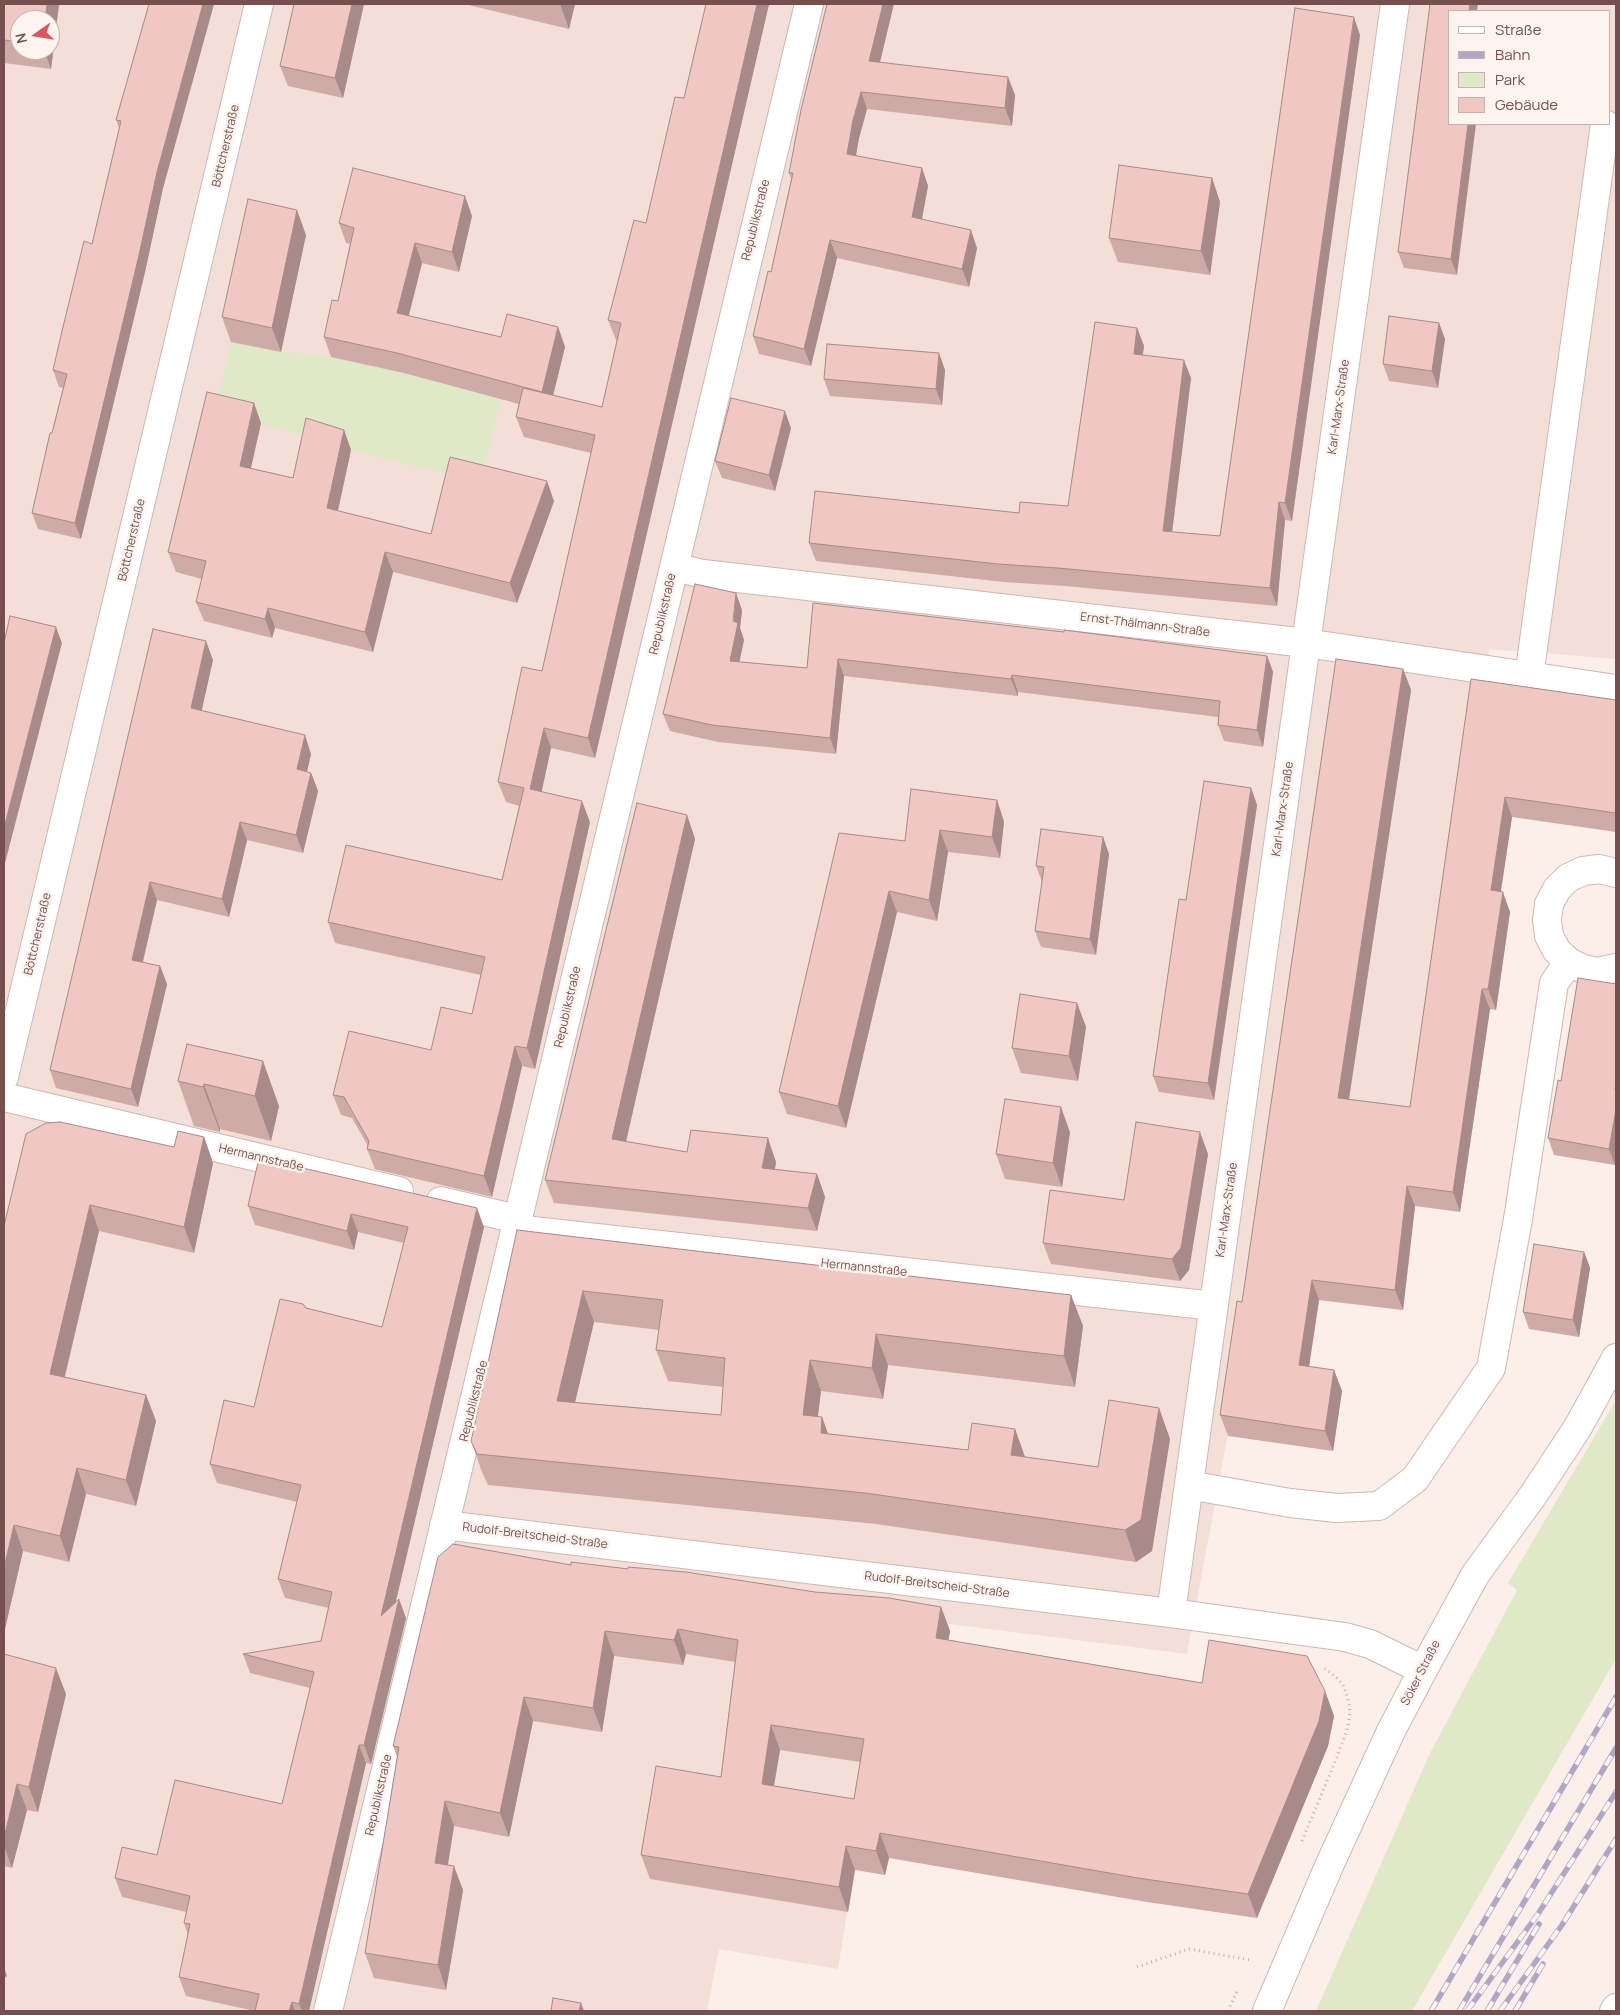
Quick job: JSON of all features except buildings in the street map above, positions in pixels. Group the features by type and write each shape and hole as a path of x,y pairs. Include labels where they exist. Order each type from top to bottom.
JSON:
{"street":[{"name":"Böttcherstraße","path":"4,1077 11,1015 259,4"},
{"name":"Republikstraße","path":"328,2011 810,4"},
{"name":"Karl-Marx-Straße","path":"1170,1613 1395,4"},
{"path":"1529,677 1605,125"},
{"name":"Ernst-Thälmann-Straße","path":"674,566 712,575 1306,643 1616,689"},
{"path":"1616,873 1599,869 1583,871 1568,878 1557,890 1549,904 1547,920 1549,936 1557,951 1569,962 1583,969 1598,972 1616,968"},
{"path":"1189,1485 1290,1503 1337,1508 1379,1506 1415,1478 1491,1368 1518,1218 1554,983 1569,962"},
{"name":"Hermannstraße","path":"4,1097 516,1224 1214,1306"},
{"name":"Söker Straße","path":"1268,2011 1329,1866 1392,1731 1423,1670 1479,1569 1534,1494 1573,1434 1616,1358"},
{"name":"Rudolf-Breitscheid-Straße","path":"444,1525 1170,1613 1345,1637 1370,1644 1423,1670"}],"path":[{"path":"1299,1847 1337,1757 1348,1727 1350,1712 1348,1698 1343,1685 1336,1677 1322,1667"},
{"path":"1137,1967 1189,1949 1251,1960"},
{"path":"1247,1968 1255,1952"},
{"path":"1228,2011 1240,1986"}],"shaded area":[{"path":"4,4 1616,4 1616,659 1489,649 1466,779 1403,1310 1254,1293 1187,1654 894,1617 838,1969 719,1949 707,2011 4,2011"}],"green space":[{"path":"231,342 282,352 322,355 404,373 500,398 483,476 458,477 214,412"},
{"path":"1616,1400 1616,1659 1412,2011 1316,2011 1430,1753 1517,1590 1508,1583"}],"railway":[{"path":"1431,2011 1616,1697"},
{"path":"1459,2011 1616,1748"},
{"path":"1467,2011 1538,1914 1616,1792"},
{"path":"1500,2011 1562,1925 1616,1839"},
{"path":"1487,2011 1539,1924"},
{"path":"1515,2011 1543,1964"}]}
